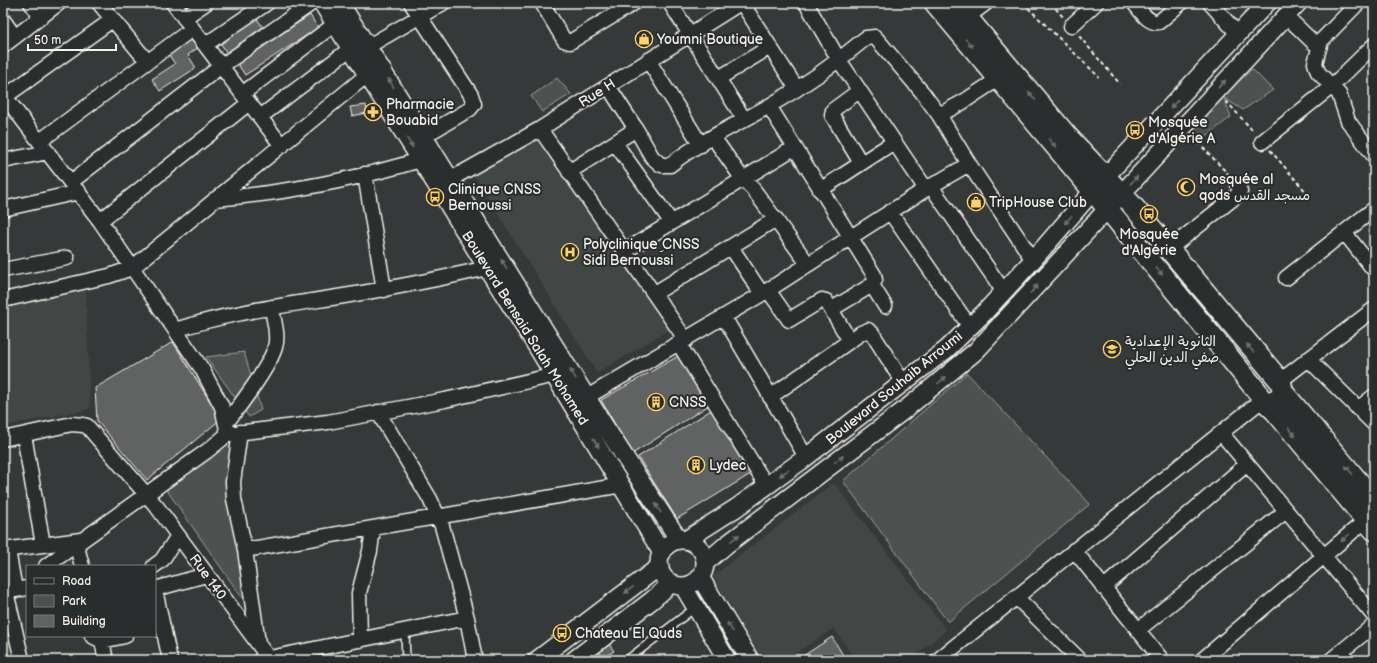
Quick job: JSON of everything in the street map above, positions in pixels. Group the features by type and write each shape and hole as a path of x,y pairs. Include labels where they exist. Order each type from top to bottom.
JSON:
{"main road":[{"path":"935,3 959,16 1048,115 1099,184 1107,208 1271,390 1374,500"},
{"path":"959,16 998,79 1099,184 1121,194 1169,249 1370,525"}],"street":[{"path":"31,3 41,17"},
{"path":"3,46 59,3"},
{"path":"99,3 147,61"},
{"path":"173,3 220,67 282,146"},
{"path":"3,161 44,146 147,61 188,24 206,3"},
{"path":"205,46 267,3"},
{"path":"3,210 75,187 220,67 312,3"},
{"name":"Boulevard Bensaid Salah Mohamed","path":"322,3 622,485 661,559"},
{"name":"Boulevard Bensaid Salah Mohamed","path":"340,3 587,397 683,540"},
{"path":"411,3 471,95 474,104 470,109 424,136"},
{"path":"367,47 443,3"},
{"path":"542,3 564,40 570,42 634,3"},
{"path":"670,3 744,119"},
{"path":"741,3 797,89"},
{"name":"Rue H","path":"451,179 540,129 608,86 690,33 720,8 741,3"},
{"path":"806,3 859,91 894,142 1004,292"},
{"path":"959,16 986,3"},
{"path":"1071,26 1096,3"},
{"path":"1134,3 1150,21 1156,23 1181,3"},
{"path":"1210,3 1238,34"},
{"name":"Boulevard Souhaib Arroumi","path":"683,540 736,508 904,384 947,349 1004,292 1099,184 1267,3"},
{"name":"Boulevard Souhaib Arroumi","path":"703,570 732,540 907,408 965,361 987,340 1107,208 1298,3"},
{"path":"1358,3 1322,42 1316,63 1318,72 1339,94 1348,120 1374,156"},
{"path":"1286,16 1314,43 1322,42"},
{"path":"3,20 15,37"},
{"path":"112,20 4,97 44,146 100,221 202,369 219,400 231,430 234,499 245,550 259,645"},
{"path":"100,221 335,24"},
{"path":"608,86 636,129 652,158 663,166 670,165 713,137 797,89 839,60 866,38 875,37 939,114 969,164 1033,260"},
{"path":"1262,142 1331,87 1374,45"},
{"path":"718,78 770,47"},
{"path":"260,117 350,49"},
{"path":"648,60 701,145"},
{"path":"3,300 109,276 132,268 367,75"},
{"path":"939,114 963,102 998,79"},
{"path":"859,91 833,110 832,115 861,163"},
{"path":"769,106 874,275 875,280 872,285 832,309"},
{"path":"540,129 654,293 766,485"},
{"path":"569,172 636,129"},
{"path":"713,137 742,178 753,189 808,264"},
{"path":"820,190 894,142"},
{"path":"615,143 672,223"},
{"path":"625,251 742,178 794,148"},
{"path":"215,199 268,194 365,174 420,160"},
{"path":"587,397 765,292 850,237 969,164"},
{"path":"365,174 384,290"},
{"path":"1169,249 1235,197 1240,192 1238,184"},
{"path":"1286,278 1374,209"},
{"path":"890,212 970,327"},
{"path":"654,293 776,219"},
{"path":"1344,232 1374,270"},
{"path":"731,247 765,292 789,320 822,300 826,301 850,341"},
{"path":"3,270 67,258"},
{"path":"175,330 211,319 272,307 384,290 487,268"},
{"path":"872,285 885,306"},
{"path":"47,565 207,451 231,430 246,397 276,347 276,334 272,307"},
{"path":"938,660 1074,550 1222,434 1308,359 1374,309"},
{"path":"724,317 806,457"},
{"path":"770,397 868,330 872,333 904,384"},
{"path":"1308,359 1374,424"},
{"path":"231,430 298,426 445,400 555,376"},
{"path":"1358,409 1374,396"},
{"path":"378,412 438,516 447,539 467,618 475,660"},
{"name":"Rue 140","path":"24,435 72,424 83,424 96,435 147,494 259,645 266,660"},
{"path":"1222,434 1325,555 1374,616"},
{"path":"3,439 24,435 43,545"},
{"path":"1103,588 1247,464"},
{"path":"245,550 622,485"},
{"path":"1138,630 1286,511"},
{"path":"1202,660 1325,555 1370,525"},
{"path":"360,640 359,593 370,551 373,528"},
{"path":"155,565 162,560 178,536"},
{"path":"537,660 661,559 669,544 683,540 700,548 703,570 750,660"},
{"path":"22,660 22,636 5,550 79,542"},
{"path":"79,542 82,565"},
{"path":"1074,550 1162,660"},
{"path":"661,559 664,576 677,584 696,607 727,660"},
{"path":"574,660 651,601 677,584 694,582 703,570"},
{"path":"156,590 206,575"},
{"path":"13,593 26,581"},
{"path":"1016,597 1080,660"},
{"path":"156,600 159,629 170,660"},
{"path":"266,660 467,618"},
{"path":"1331,660 1374,625"},
{"path":"106,660 97,638 111,637"}],"lane":[{"path":"627,660 696,607"},
{"path":"405,630 406,660"}],"path":[{"path":"1023,3 1099,77"},
{"path":"1051,3 1120,84"},
{"path":"1183,126 1238,184"}],"shaded area":[{"name":"Polyclinique ِCNSS Sidi Bernoussi","path":"541,134 670,329 597,373 474,175"},
{"path":"86,290 90,409 3,426 3,307"},
{"path":"834,483 946,630 910,660 855,660 834,628 785,660 762,660 713,576"}],"green space":[{"path":"1252,69 1273,90 1243,110 1224,98 1231,117 1204,138 1187,131"},
{"path":"557,78 571,94 542,112 531,96"},
{"path":"244,352 261,410 249,417 206,357"},
{"path":"967,373 1090,504 948,622 843,481"},
{"path":"235,437 252,612 166,489"}],"building":[{"path":"254,15 263,27 227,53 219,41"},
{"path":"310,15 318,28 245,75 237,63"},
{"path":"192,36 199,47 188,55 196,68 160,91 152,79 175,64 167,52"},
{"path":"366,105 367,113 352,116 350,107"},
{"path":"173,342 221,419 147,480 97,421 95,388"},
{"name":"CNSS","path":"682,354 711,404 632,454 601,400"},
{"name":"Lydec","path":"711,410 754,472 677,519 638,457"},
{"path":"832,637 846,660 797,660"},
{"path":"605,639 614,651 603,658 595,646"}],"place":[{"name":"Youmni Boutique","path":"644,39"},
{"name":"Pharmacie Bouabid","path":"373,112"},
{"name":"Mosquée d'Algérie A","path":"1135,130"},
{"name":"Mosquée al qods مسجد القدس","path":"1186,187"},
{"name":"Clinique CNSS Bernoussi","path":"435,197"},
{"name":"TripHouse Club","path":"976,202"},
{"name":"Mosquée d'Algérie","path":"1149,214"},
{"name":"Polyclinique ِCNSS Sidi Bernoussi","path":"570,252"},
{"name":"الثانوية الإعدادية صفي الدين الحلي","path":"1112,349"},
{"name":"CNSS","path":"656,402"},
{"name":"Lydec","path":"696,465"},
{"name":"Chateau El Quds","path":"562,633"}]}
